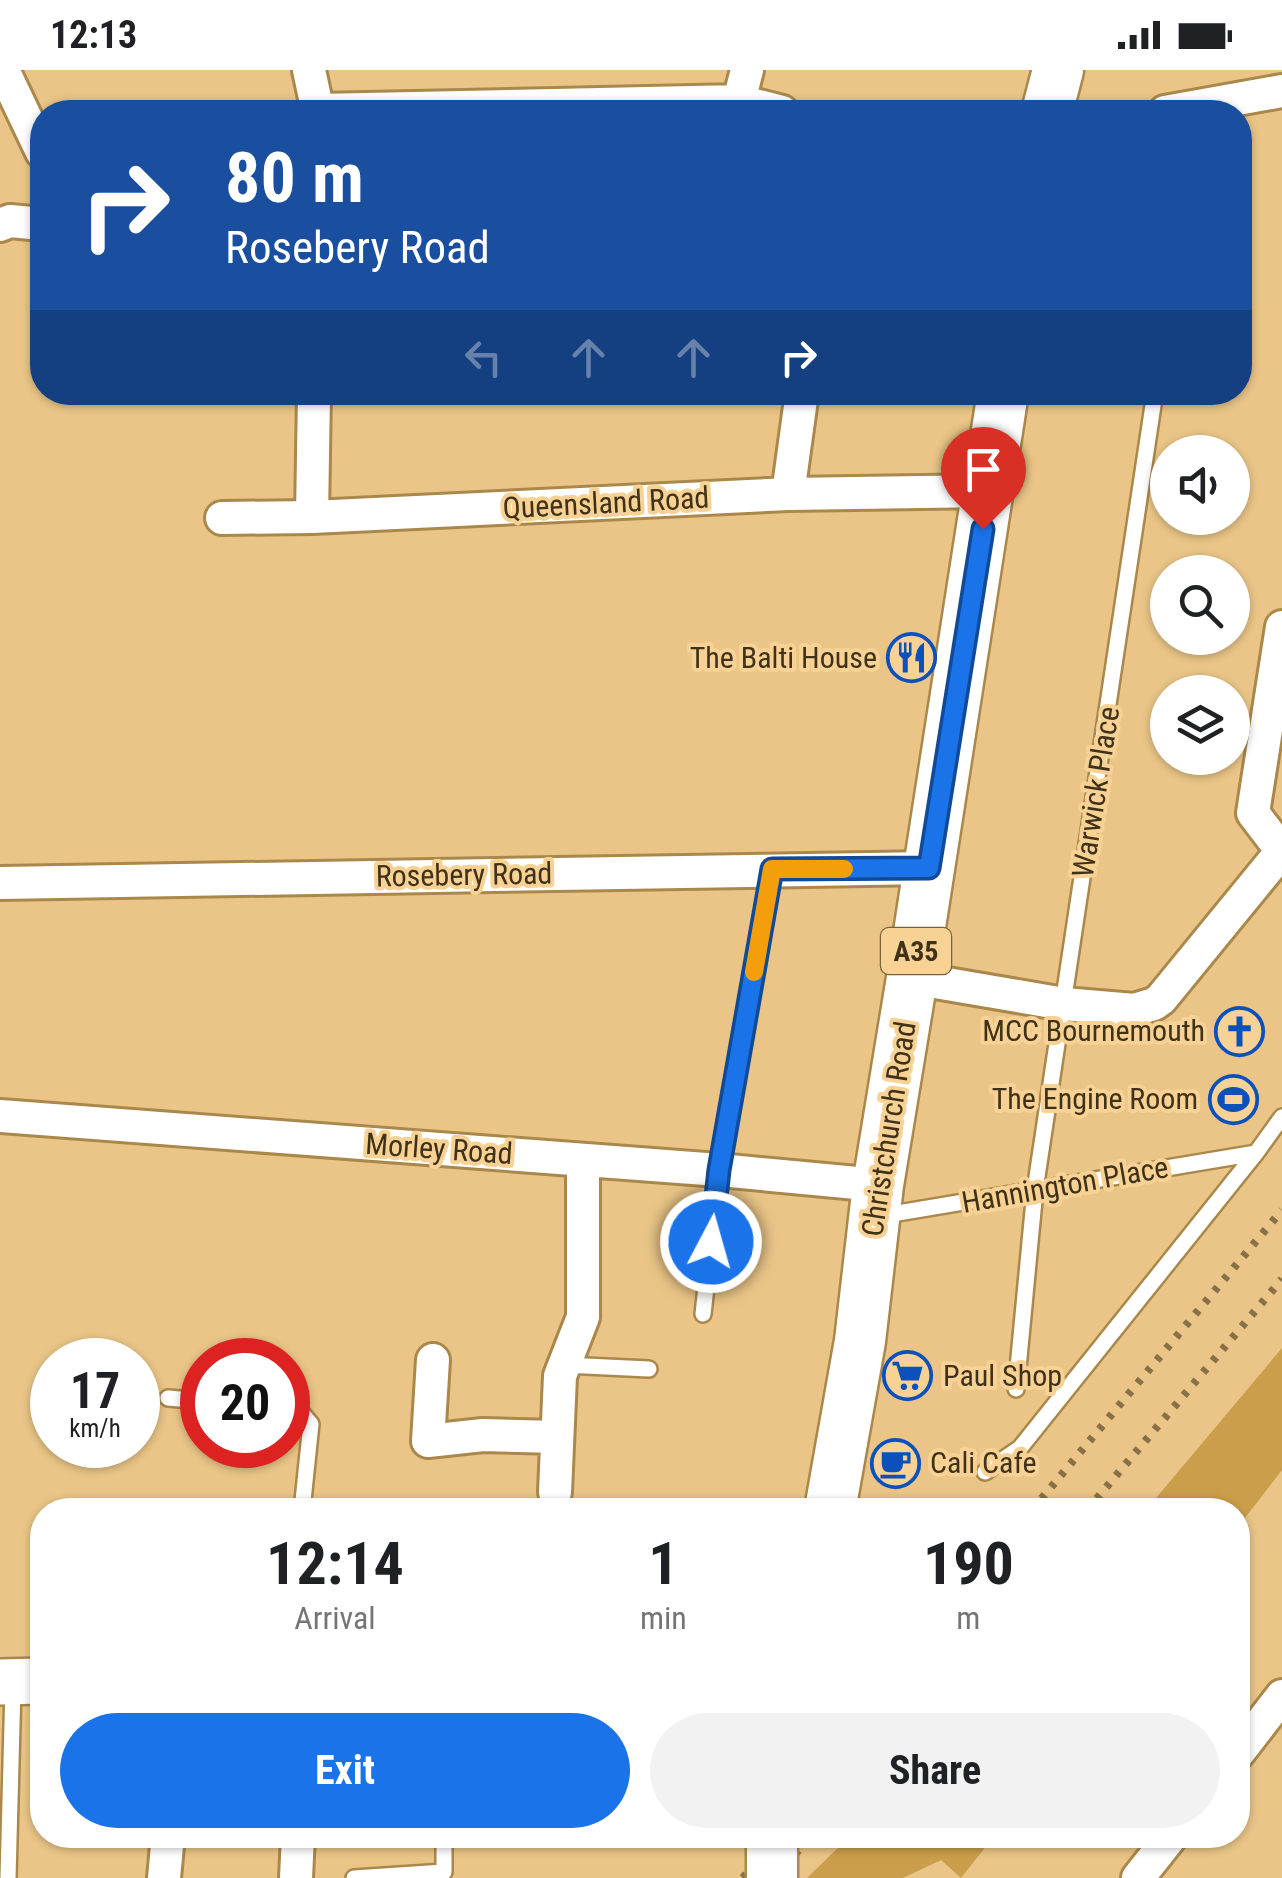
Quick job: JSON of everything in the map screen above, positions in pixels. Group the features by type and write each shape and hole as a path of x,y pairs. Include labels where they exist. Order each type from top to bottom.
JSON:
{"main road":[{"path":"1049,100 1058,70"},
{"name":"Christchurch Road","path":"832,1498 860,1340 876,1201 1001,405"},
{"path":"772,1848 772,1878"}],"street":[{"path":"3,70 30,127"},
{"path":"309,70 316,100"},
{"path":"505,100 743,86 764,100"},
{"path":"1240,100 1282,91"},
{"path":"0,225 10,221 30,223"},
{"path":"312,517 314,405"},
{"path":"788,494 800,405"},
{"name":"Queensland Road","path":"222,518 788,494 989,491"},
{"path":"912,978 1064,1004 1134,1010 1161,998 1282,851 1253,814 1282,628"},
{"name":"Rosebery Road","path":"0,883 929,868"},
{"name":"Morley Road","path":"0,1116 719,1170 876,1201"},
{"path":"553,1498 560,1376 583,1317 583,1160"},
{"path":"433,1360 428,1441 484,1435 557,1437"},
{"path":"1250,1737 1282,1696"},
{"path":"164,1878 167,1848"},
{"path":"296,1878 297,1848"},
{"path":"1138,1878 1162,1848"}],"lane":[{"name":"Warwick Place","path":"1016,1389 1035,1190 1154,405"},
{"path":"703,1314 719,1170 772,869"},
{"path":"985,1472 1020,1448 1282,1117"},
{"name":"Hannington Place","path":"876,1201 1035,1190 1256,1153"},
{"path":"564,1365 649,1369"},
{"path":"168,1398 180,1399"},
{"path":"303,1498 306,1468"},
{"path":"8,1878 19,1682"},
{"path":"354,1878 444,1872 444,1848"}],"shaded area":[{"path":"1282,1348 1282,1470 1250,1511 1250,1498 1156,1498"},
{"path":"838,1848 985,1848 961,1878 941,1860 903,1878 807,1878"}],"railway":[{"path":"1042,1498 1282,1210"},
{"path":"1097,1498 1282,1279"},
{"path":"743,1878 766,1848"},
{"path":"777,1878 800,1848"}],"slow traffic":[{"path":"754,972 772,869 844,869"}],"place":[{"name":"The Balti House","path":"912,658"},
{"name":"MCC Bournemouth","path":"1240,1031"},
{"name":"The Engine Room","path":"1233,1099"},
{"name":"Paul Shop","path":"908,1376"},
{"name":"Cali Cafe","path":"895,1463"}],"route":[{"path":"711,1242 719,1170 772,869 929,868 983,529"}]}
